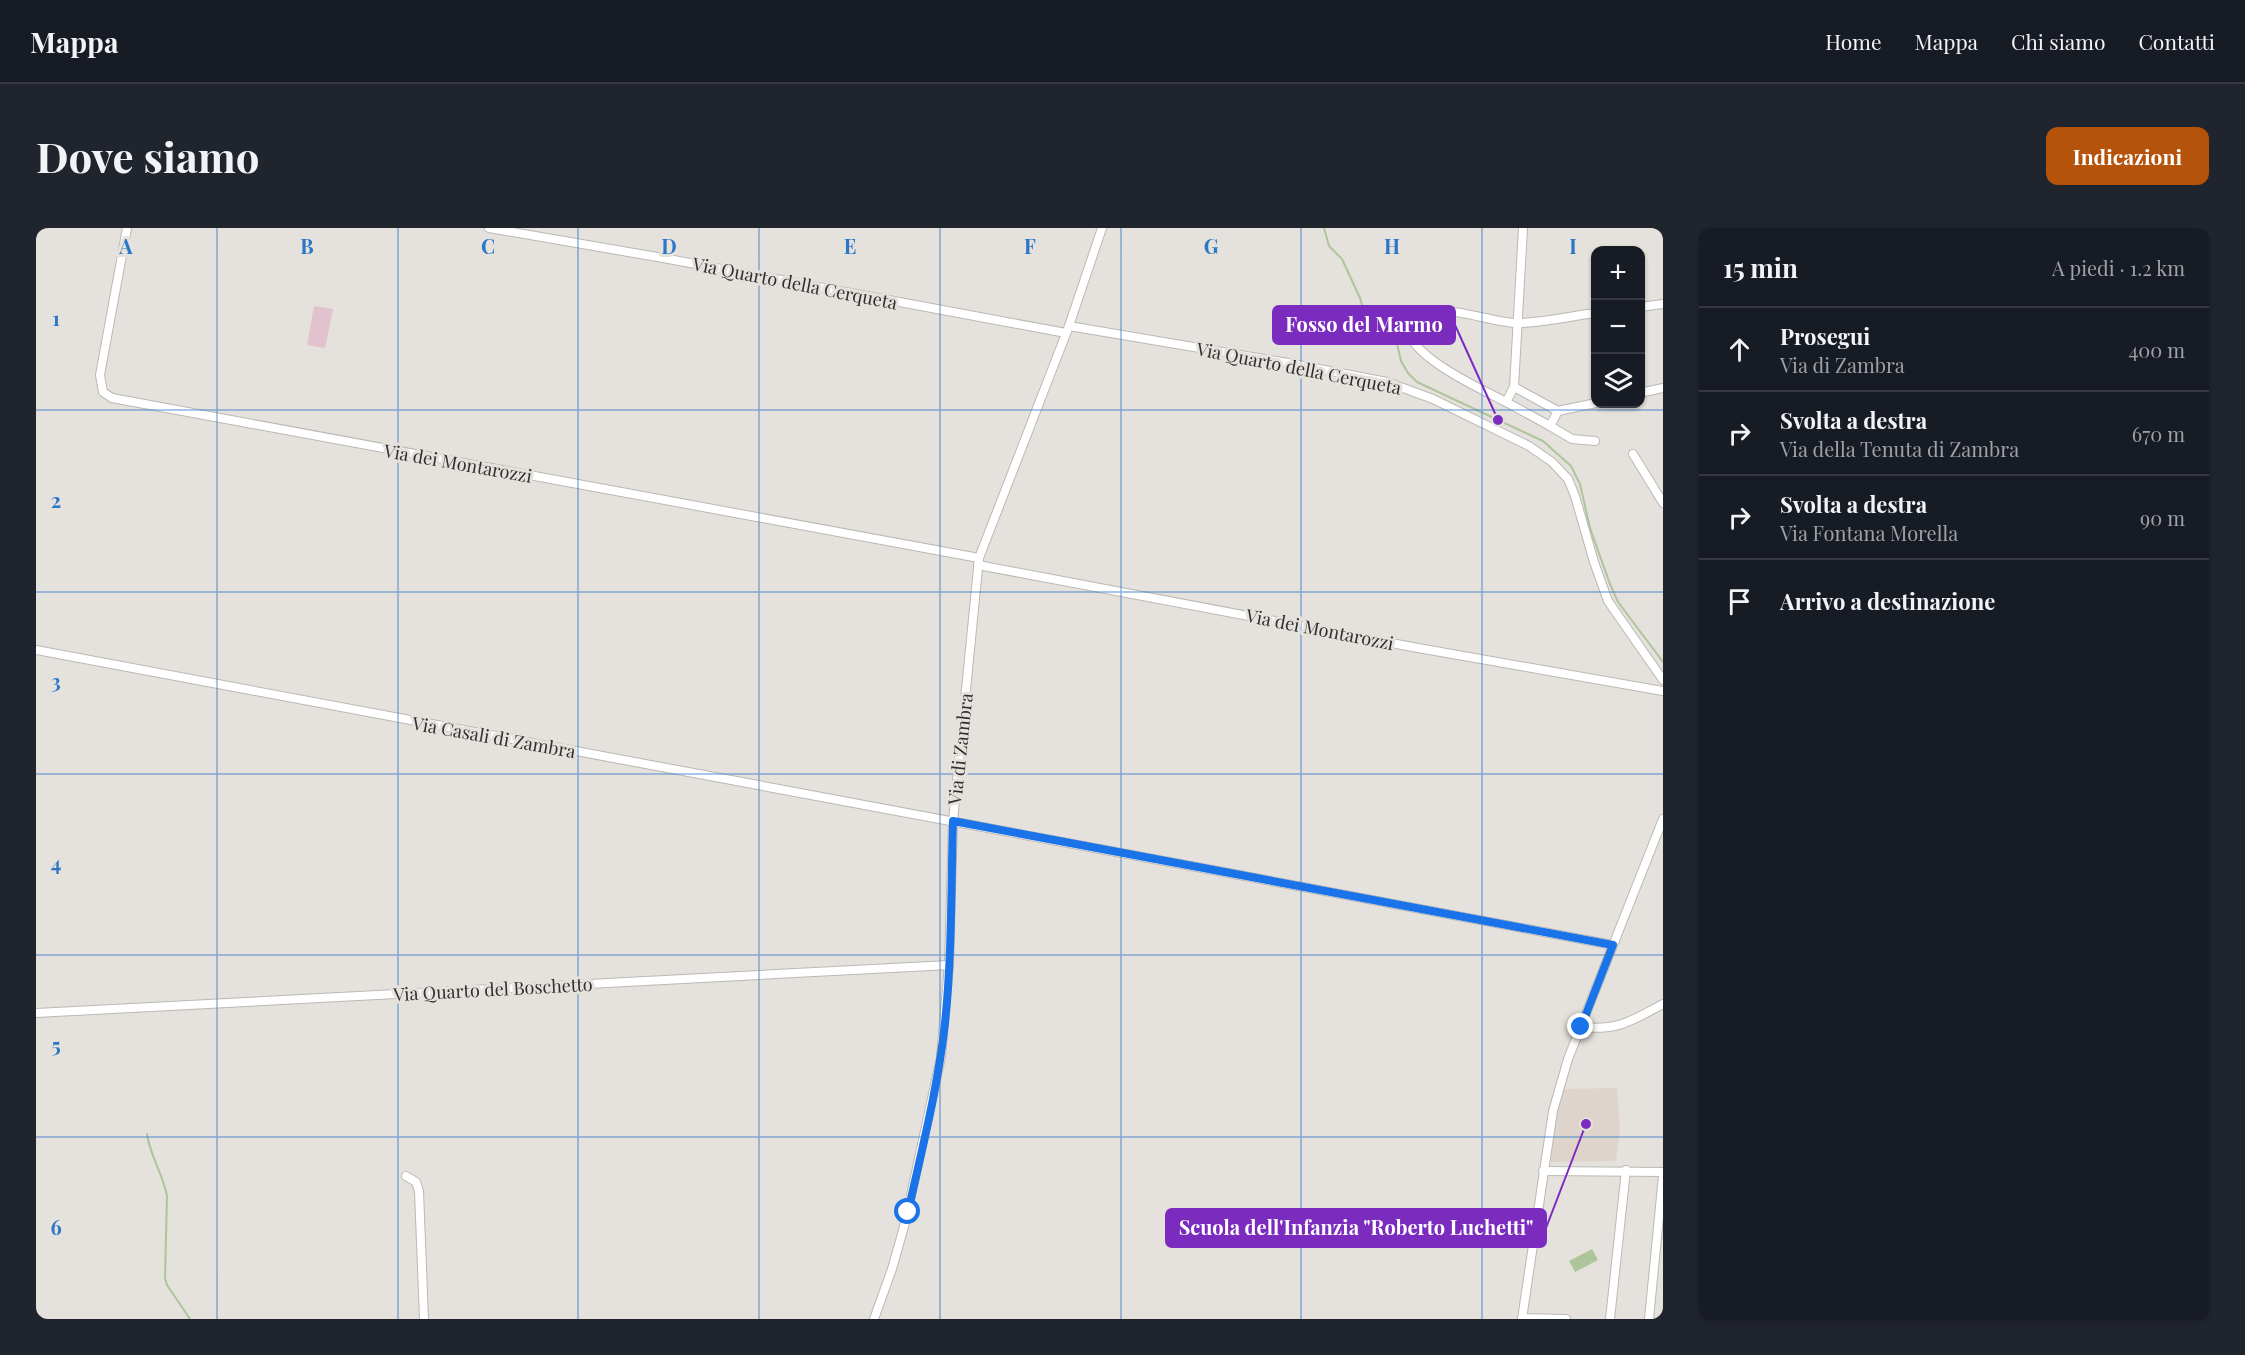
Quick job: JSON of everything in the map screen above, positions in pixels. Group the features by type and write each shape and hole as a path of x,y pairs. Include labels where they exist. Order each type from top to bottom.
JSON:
{"street":[{"name":"Via dei Montarozzi","path":"127,228 100,375 103,392 112,398 978,561 1418,648 1663,691"},
{"name":"Via Quarto della Cerqueta","path":"489,228 1067,330 1276,361 1387,382 1432,399 1529,446 1552,462 1568,479 1593,562 1608,600 1663,680"},
{"name":"Via di Zambra","path":"874,1319 900,1242 935,1091 945,1023 950,965 953,821 978,561 1067,330 1102,228"},
{"path":"1506,402 1514,387 1523,228"},
{"path":"1645,306 1663,304"},
{"path":"1591,314 1517,323 1431,310 1412,314 1407,322 1407,329 1414,343 1432,361 1572,439 1595,441"},
{"path":"1514,387 1558,411 1591,404"},
{"path":"1645,392 1663,388"},
{"path":"1550,426 1558,411"},
{"path":"1633,454 1663,503"},
{"name":"Via Casali di Zambra","path":"36,650 1613,945"},
{"path":"1566,1319 1522,1318 1555,1100 1581,1027 1663,819"},
{"name":"Via Quarto del Boschetto","path":"36,1013 950,965"},
{"path":"1581,1027 1601,1029 1617,1027 1663,1004"},
{"path":"1610,1319 1626,1170"},
{"path":"1543,1171 1663,1172"},
{"path":"406,1176 416,1182 419,1191 424,1319"},
{"path":"1649,1319 1663,1176"}],"shaded area":[{"path":"314,306 333,309 325,348 307,345"},
{"path":"1617,1088 1620,1129 1616,1161 1549,1162 1553,1118 1561,1089"},
{"path":"1592,1249 1598,1260 1575,1272 1569,1261"}],"waterway":[{"path":"1324,228 1329,246 1342,259 1360,298 1365,315 1389,331 1396,339 1401,361 1417,382 1543,441 1571,466 1580,484 1590,528 1618,602 1663,662"},
{"path":"147,1134 167,1196 165,1278 167,1285 190,1319"}],"place":[{"name":"Fosso del Marmo","path":"1498,420"},
{"name":"Scuola dell'Infanzia \"Roberto Luchetti\"","path":"1586,1124"}],"route":[{"path":"908,1212 935,1091 945,1023 950,952 953,821 1613,945 1581,1027"}]}
